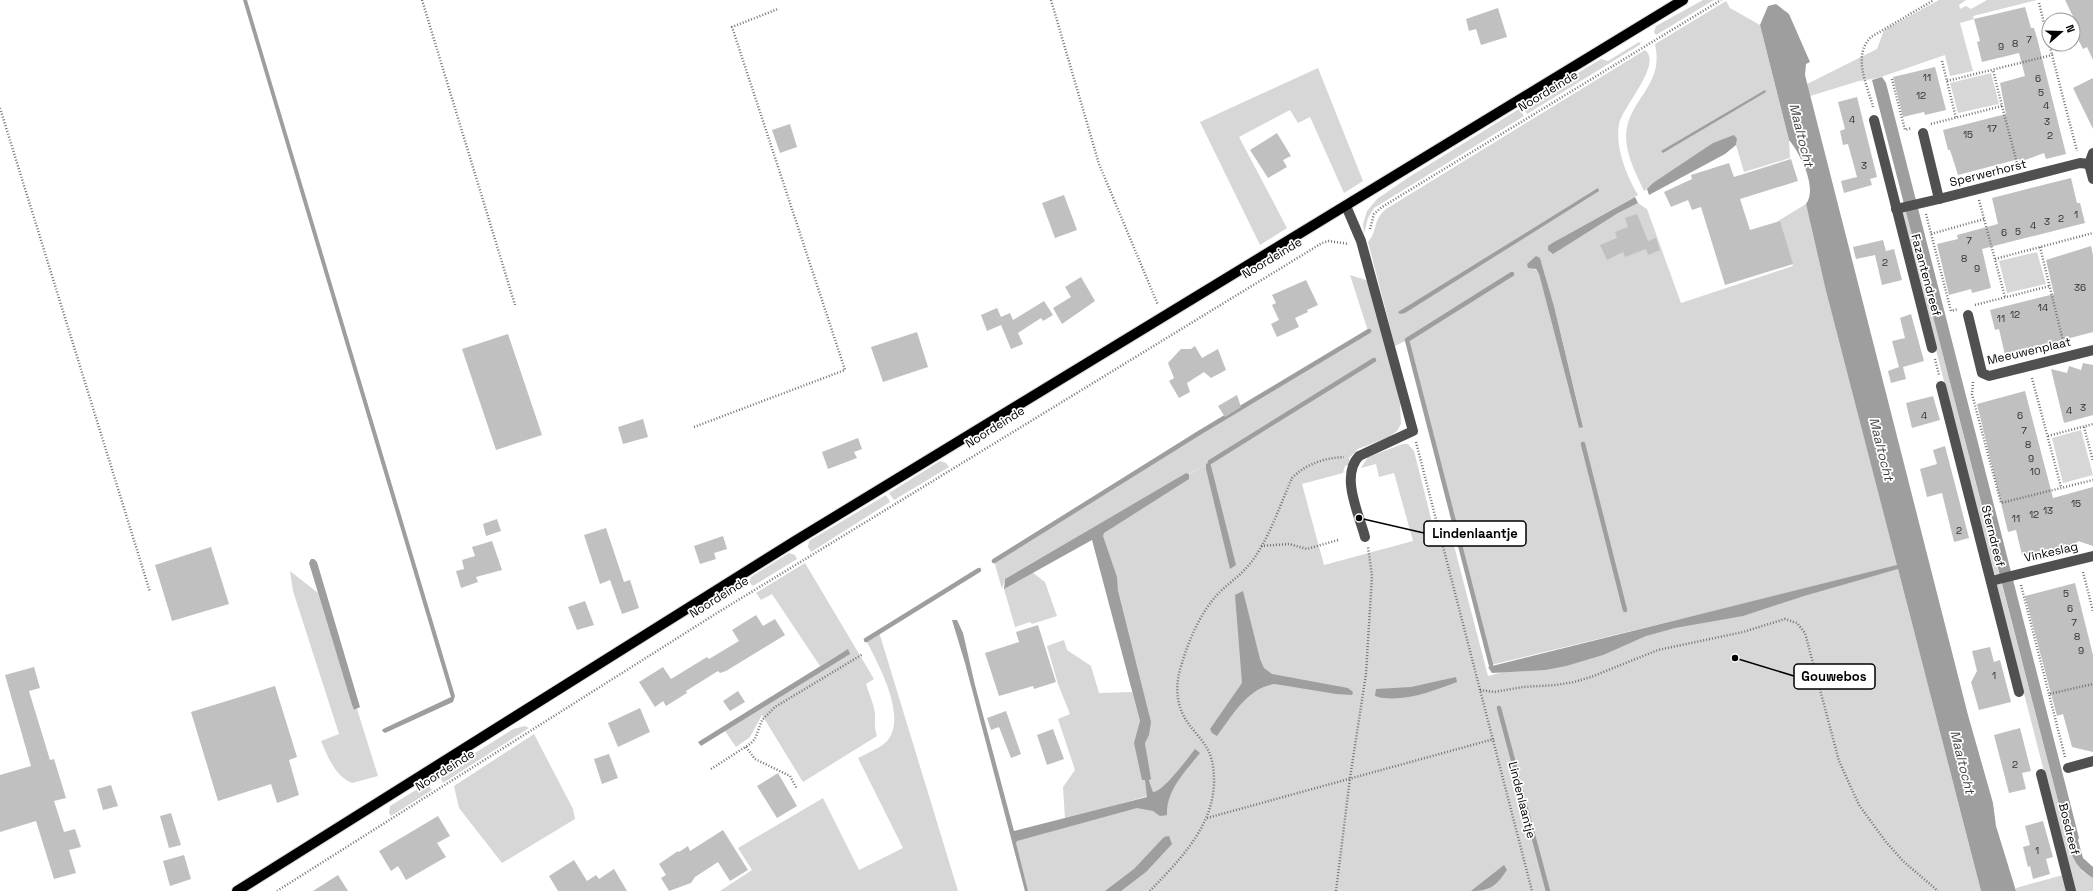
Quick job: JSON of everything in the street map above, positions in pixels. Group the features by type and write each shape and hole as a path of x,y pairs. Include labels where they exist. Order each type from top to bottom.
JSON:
{"main road":[{"name":"Noordeinde","path":"237,891 789,545 1684,0"}],"street":[{"name":"Fazantendreef","path":"1874,120 1899,208 1932,348"},
{"name":"Sperwerhorst","path":"1922,130 1939,199 2084,164"},
{"path":"2093,153 2084,164 2093,179"},
{"path":"1899,208 1939,199"},
{"path":"1346,206 1361,241 1413,430 1359,456 1353,462 1351,477 1353,492 1365,537"},
{"name":"Meeuwenplaat","path":"1967,311 1982,373 1989,376 2093,350"},
{"name":"Sterndreef","path":"1941,386 1994,579 2019,692"},
{"name":"Vinkeslag","path":"1994,579 2093,556"},
{"path":"2068,768 2093,761"},
{"name":"Bosdreef","path":"2041,774 2071,891"}],"path":[{"path":"422,0 515,305"},
{"path":"1051,0 1099,164 1151,290 1164,316"},
{"name":"Noordeinde","path":"277,891 717,613 1322,243 1329,241 1355,245 1368,237 1374,214 1382,207 1721,0"},
{"path":"1874,120 1873,107 1861,56 1866,42 1871,37 1934,0"},
{"path":"2039,3 2052,55 2084,164"},
{"path":"694,427 845,370 732,27 778,9"},
{"path":"1947,82 2052,55"},
{"path":"1942,61 1956,118"},
{"path":"1993,70 2021,179"},
{"path":"1892,79 1905,130 1922,130 1956,118 2002,106"},
{"path":"0,108 150,592"},
{"path":"1976,190 2005,297"},
{"path":"1921,203 1931,234 1951,311 1967,311 2005,297 2050,286"},
{"path":"1931,234 1984,220"},
{"path":"1995,259 2093,233"},
{"path":"2040,247 2066,356"},
{"path":"1932,348 1941,386"},
{"path":"2029,366 2061,487"},
{"path":"1982,373 1973,381 1972,394 2000,503 2093,480"},
{"path":"2048,436 2093,424"},
{"path":"2084,427 2093,461"},
{"name":"Lindenlaantje","path":"1413,430 1532,891"},
{"path":"1150,891 1189,847 1207,818 1214,790 1214,768 1208,750 1187,722 1179,707 1177,693 1181,665 1190,639 1210,603 1249,565 1261,546 1292,478 1299,471 1325,459 1359,456"},
{"path":"1336,891 1350,778 1364,688 1371,612 1372,576 1370,553 1365,537"},
{"path":"1261,546 1289,544 1307,549 1338,540"},
{"path":"2080,560 2093,611"},
{"path":"2016,574 2068,768"},
{"path":"1480,690 1494,692 1523,687 1556,685 1574,682 1601,674 1637,657 1672,646 1743,632 1785,619 1797,623 1805,633 1839,761 1859,805 1886,842 1912,870 1938,891"},
{"path":"711,769 746,746 755,738 762,720 775,707 863,654"},
{"path":"2049,694 2093,684"},
{"path":"1207,818 1494,740"},
{"path":"746,746 755,759 790,776 797,788"}],"shaded area":[{"path":"1703,0 1714,0 1656,35 1654,32 1656,26"},
{"path":"1939,0 1966,0 1959,5 1960,9 1966,6 1971,9 1987,0 2037,0 1973,16 1974,19 1960,23 1973,71 1950,76 1945,55 1878,78 1859,81 1810,96 1807,84 1877,49 1884,30"},
{"path":"1726,1 1730,8 1760,25 1789,140 1790,158 1744,172 1736,145 1737,139 1680,167 1644,191 1630,159 1626,138 1632,113 1655,72 1657,59 1655,44"},
{"path":"1639,42 1641,44 1527,114 1522,107 1601,59 1608,61"},
{"path":"1645,50 1649,56 1649,65 1646,75 1622,116 1618,133 1622,161 1629,179 1638,195 1554,242 1638,203 1647,209 1681,303 1793,266 1778,221 1806,204 1825,287 1898,566 1491,665 1407,340 1395,346 1368,242 1373,234 1379,218 1386,209","holes":["1540,258 1554,306 1583,426 1579,428 1539,274 1536,270 1531,268"]},
{"path":"1318,68 1363,181 1344,193 1310,117 1298,123 1290,110 1239,137 1287,228 1260,245 1200,122"},
{"path":"1991,73 1999,104 1958,113 1950,83"},
{"path":"1519,109 1524,116 1374,208 1368,218 1364,234 1363,224 1367,211 1377,199 1409,177"},
{"path":"1906,210 1999,574 1993,574 1901,212"},
{"path":"2037,252 2046,284 2007,293 1999,261"},
{"path":"1350,275 1369,281 1400,403 1401,424 1397,431 1389,437 1358,449 1349,458 1351,464 1345,466 1343,473 1302,484 1324,565 1413,541 1394,473 1379,477 1376,464 1361,468 1368,457 1403,444 1408,444 1414,451 1437,542 1452,538 1488,676 1898,569 1981,891 1025,891 1012,842 1159,797 1153,792 1149,779 1145,743 1099,531 1206,464 1189,474 1186,473 1005,579 1002,589 994,561 1199,433 1368,331"},
{"path":"2081,430 2093,475 2063,483 2052,438"},
{"path":"940,461 946,463 949,467 894,500 889,493"},
{"path":"886,495 890,502 811,552 808,547 809,541"},
{"path":"789,553 795,555 797,559 753,586 749,582 751,577"},
{"path":"805,563 874,679 866,684 873,703 877,736 803,782 762,715 750,737 736,747 725,731 847,649 820,666 772,594 761,600 756,593"},
{"path":"290,571 318,593 352,705 354,710 357,709 378,776 352,783 341,776 326,753 321,741 339,734 293,591"},
{"path":"1032,572 1045,582 1057,616 1032,624 1030,622 1015,627 1004,589"},
{"path":"2001,581 2072,855 2083,872 2093,878 2093,891 2076,891 2074,889 1996,584"},
{"path":"879,632 958,891 720,891 752,870 738,848 823,798 859,870 903,848 858,758 885,743 892,733 894,721 893,707 884,677 866,640"},
{"path":"1064,640 1067,650 1091,666 1099,693 1132,692 1140,721 1148,796 1065,819 1063,787 1075,770 1058,719 1070,714 1058,684 1047,646"},
{"path":"525,726 529,728 443,783 441,779 442,774 513,729"},
{"path":"534,734 573,809 575,819 502,863 459,808 454,786"},
{"path":"424,785 429,786 432,790 391,816 389,813 390,806"},
{"path":"2063,875 2066,891 2016,891 2016,888"}],"water":[{"path":"243,0 247,0 455,696 453,702 385,733 382,731 383,729 451,697"},
{"name":"Maaltocht","path":"1776,4 1789,14 1810,62 1806,64 1805,75 1968,715 1993,803 1996,826 2016,891 1981,891 1898,569 1804,596 1743,616 1675,628 1646,636 1603,655 1566,666 1545,670 1492,673 1488,667 1897,565 1825,287 1806,204 1810,189 1809,180 1798,153 1789,140 1760,25 1768,6"},
{"path":"1882,77 1886,83 2079,838 2078,840 2083,858 2093,867 2093,878 2081,868 2072,855 1872,80"},
{"path":"1765,90 1766,92 1663,153 1661,151"},
{"path":"1734,135 1737,139 1736,145 1725,154 1649,195 1647,189 1653,183 1713,143"},
{"path":"1598,188 1599,191 1405,313 1400,314 1398,312"},
{"path":"1635,197 1638,203 1618,213 1553,254 1548,250 1548,246 1554,242"},
{"path":"1536,256 1540,258 1554,306 1583,427 1579,428 1539,274 1536,269 1528,268 1527,264"},
{"path":"1210,462 1236,565 1230,569 1206,469 1206,464"},
{"path":"1186,473 1189,474 1189,479 1104,533 1103,536 1117,577 1118,591 1151,722 1149,735 1145,743 1151,779 1149,780 1153,792 1157,791 1168,781 1195,749 1200,753 1173,789 1167,815 1160,816 1153,811 1137,808 1017,841 1016,843 1028,891 1025,891 965,663 952,620 957,620 963,633 975,685 1014,831 1147,797 1145,780 1142,780 1134,743 1140,721 1092,540 1004,589 1005,579"},
{"path":"311,559 314,559 317,562 360,707 354,710 309,563"},
{"path":"1243,591 1260,659 1264,668 1272,674 1348,688 1353,692 1352,695 1336,694 1275,684 1265,686 1249,696 1217,736 1212,733 1210,729 1242,683 1235,595"},
{"path":"848,649 850,654 701,746 698,742"},
{"path":"1456,677 1457,682 1416,695 1395,698 1375,696 1376,689 1411,687"},
{"path":"1169,836 1172,844 1146,872 1121,891 1105,891 1134,869 1164,837"},
{"path":"1504,865 1507,870 1496,884 1488,889 1471,891"}],"building":[{"path":"2065,0 2093,0 2093,60 2087,47 2083,49 2081,45 2081,12 2071,12"},
{"path":"2025,7 2031,28 2034,28 2037,38 2066,154 2046,159 2044,153 2020,162 2019,159 1958,175 1950,150 1948,150 1943,130 2006,114 2000,83 2025,76 2019,53 1982,62 1977,42 1980,41 1974,19"},
{"path":"1498,8 1507,37 1481,45 1476,29 1469,31 1466,19"},
{"path":"1935,67 1946,110 1925,115 1924,112 1903,117 1893,77"},
{"path":"2093,78 2093,129 2073,88"},
{"path":"1857,97 1877,177 1870,179 1872,185 1844,193 1841,181 1857,177 1848,144 1843,145 1840,131 1845,129 1838,102"},
{"path":"790,124 797,147 780,153 772,130"},
{"path":"1277,133 1291,156 1283,160 1287,167 1268,178 1250,150"},
{"path":"1791,159 1798,181 1740,199 1750,230 1780,221 1793,264 1725,285 1701,207 1692,210 1688,200 1671,207 1664,192 1692,179 1691,175 1729,163 1734,177"},
{"path":"2071,178 2077,203 2080,203 2085,223 1982,249 1991,288 1972,293 1971,289 1949,295 1937,244 1958,239 1957,235 1998,224 1992,198"},
{"path":"1064,195 1077,230 1055,238 1042,203"},
{"path":"1637,214 1648,241 1656,238 1660,250 1648,255 1646,249 1625,257 1623,252 1607,260 1600,245 1617,238 1615,232 1628,227 1625,218"},
{"path":"1883,240 1886,251 1894,249 1902,280 1882,285 1875,255 1856,259 1853,247"},
{"path":"2091,246 2093,255 2093,332 2005,355 1999,329 1995,330 1990,310 2054,294 2046,260"},
{"path":"1081,277 1095,301 1062,324 1053,308 1071,297 1065,287"},
{"path":"1306,280 1318,305 1295,318 1299,327 1277,337 1271,324 1279,320 1272,305 1276,303 1272,295"},
{"path":"1044,301 1053,315 1043,321 1041,318 1018,333 1023,344 1011,349 1001,325 987,331 981,315 997,308 1001,317 1010,313 1013,320"},
{"path":"1911,314 1924,361 1903,367 1906,379 1891,383 1888,371 1899,367 1892,341 1905,338 1900,318"},
{"path":"917,332 928,367 883,382 871,347"},
{"path":"508,334 542,435 496,450 462,349"},
{"path":"1195,346 1202,358 1218,349 1226,370 1211,378 1204,372 1187,383 1190,392 1179,398 1169,381 1174,378 1168,363 1181,349 1191,349"},
{"path":"2083,363 2093,365 2093,415 2064,423 2051,369 2067,373 2069,366 2081,370"},
{"path":"2025,391 2053,498 2093,487 2093,546 2078,541 2075,548 2064,544 2062,552 2050,548 2048,555 2036,552 2033,559 2022,555 2016,530 2008,532 1977,404"},
{"path":"1237,395 1241,407 1225,417 1218,406"},
{"path":"1933,396 1940,420 1912,428 1906,403"},
{"path":"643,419 648,437 623,444 618,427"},
{"path":"858,438 862,449 854,452 857,458 828,469 822,452"},
{"path":"1945,446 1969,538 1954,542 1942,493 1927,497 1920,469 1937,464 1933,450"},
{"path":"497,519 501,531 486,536 483,524"},
{"path":"606,528 624,582 630,580 639,608 622,614 610,580 600,584 584,535"},
{"path":"723,536 727,549 714,553 716,559 700,564 694,546"},
{"path":"492,541 502,570 476,577 478,582 461,588 456,571 464,569 462,560 475,556 472,547"},
{"path":"211,547 229,604 172,621 155,565"},
{"path":"2075,583 2093,655 2093,752 2072,747 2063,714 2057,716 2025,596"},
{"path":"585,601 594,625 577,630 568,607"},
{"path":"756,615 763,626 775,619 785,635 726,671 720,673 718,671 686,691 687,693 666,706 663,701 655,707 639,682 663,667 671,679 707,657 709,659 739,641 732,630"},
{"path":"1038,625 1056,682 1034,689 1033,686 999,696 985,653 1019,642 1016,632"},
{"path":"1990,647 1994,662 2000,660 2011,702 1979,710 1971,682 1977,671 1972,651"},
{"path":"34,667 40,688 29,691 50,760 54,759 66,798 54,801 64,832 75,829 81,847 69,850 76,873 54,879 36,821 0,832 0,775 31,766 5,675"},
{"path":"275,686 297,757 289,760 299,795 277,803 271,784 218,801 191,712"},
{"path":"738,691 745,702 730,711 723,701"},
{"path":"640,708 650,732 618,747 608,723"},
{"path":"1006,711 1021,754 1011,758 999,727 991,730 987,718"},
{"path":"2020,728 2031,771 2022,773 2026,789 2009,793 1994,735"},
{"path":"1053,729 1064,759 1047,765 1037,735"},
{"path":"609,754 618,778 602,784 594,759"},
{"path":"778,773 797,806 777,818 757,786"},
{"path":"111,785 118,806 103,810 97,789"},
{"path":"171,813 181,845 169,848 160,816"},
{"path":"438,816 450,836 437,843 446,857 406,880 398,866 391,871 379,851"},
{"path":"2043,821 2053,857 2046,859 2050,874 2033,879 2023,847 2030,845 2025,826"},
{"path":"723,830 748,870 730,881 718,862 695,877 691,883 669,891 661,878 666,875 659,864 688,846 690,851"},
{"path":"184,855 191,879 170,886 163,861"},
{"path":"574,860 587,881 596,875 599,879 614,869 627,891 558,891 549,876"},
{"path":"338,875 348,891 313,891"}],"waterway":[{"path":"1491,665 1407,340 1512,274"},
{"path":"994,561 1199,433 1369,331"},
{"path":"1210,462 1374,360"},
{"path":"1583,444 1625,610"},
{"path":"866,640 979,570"},
{"path":"1499,708 1548,891"}],"place":[{"name":"Lindenlaantje","path":"1359,518"},
{"name":"Gouwebos","path":"1735,658"}]}
